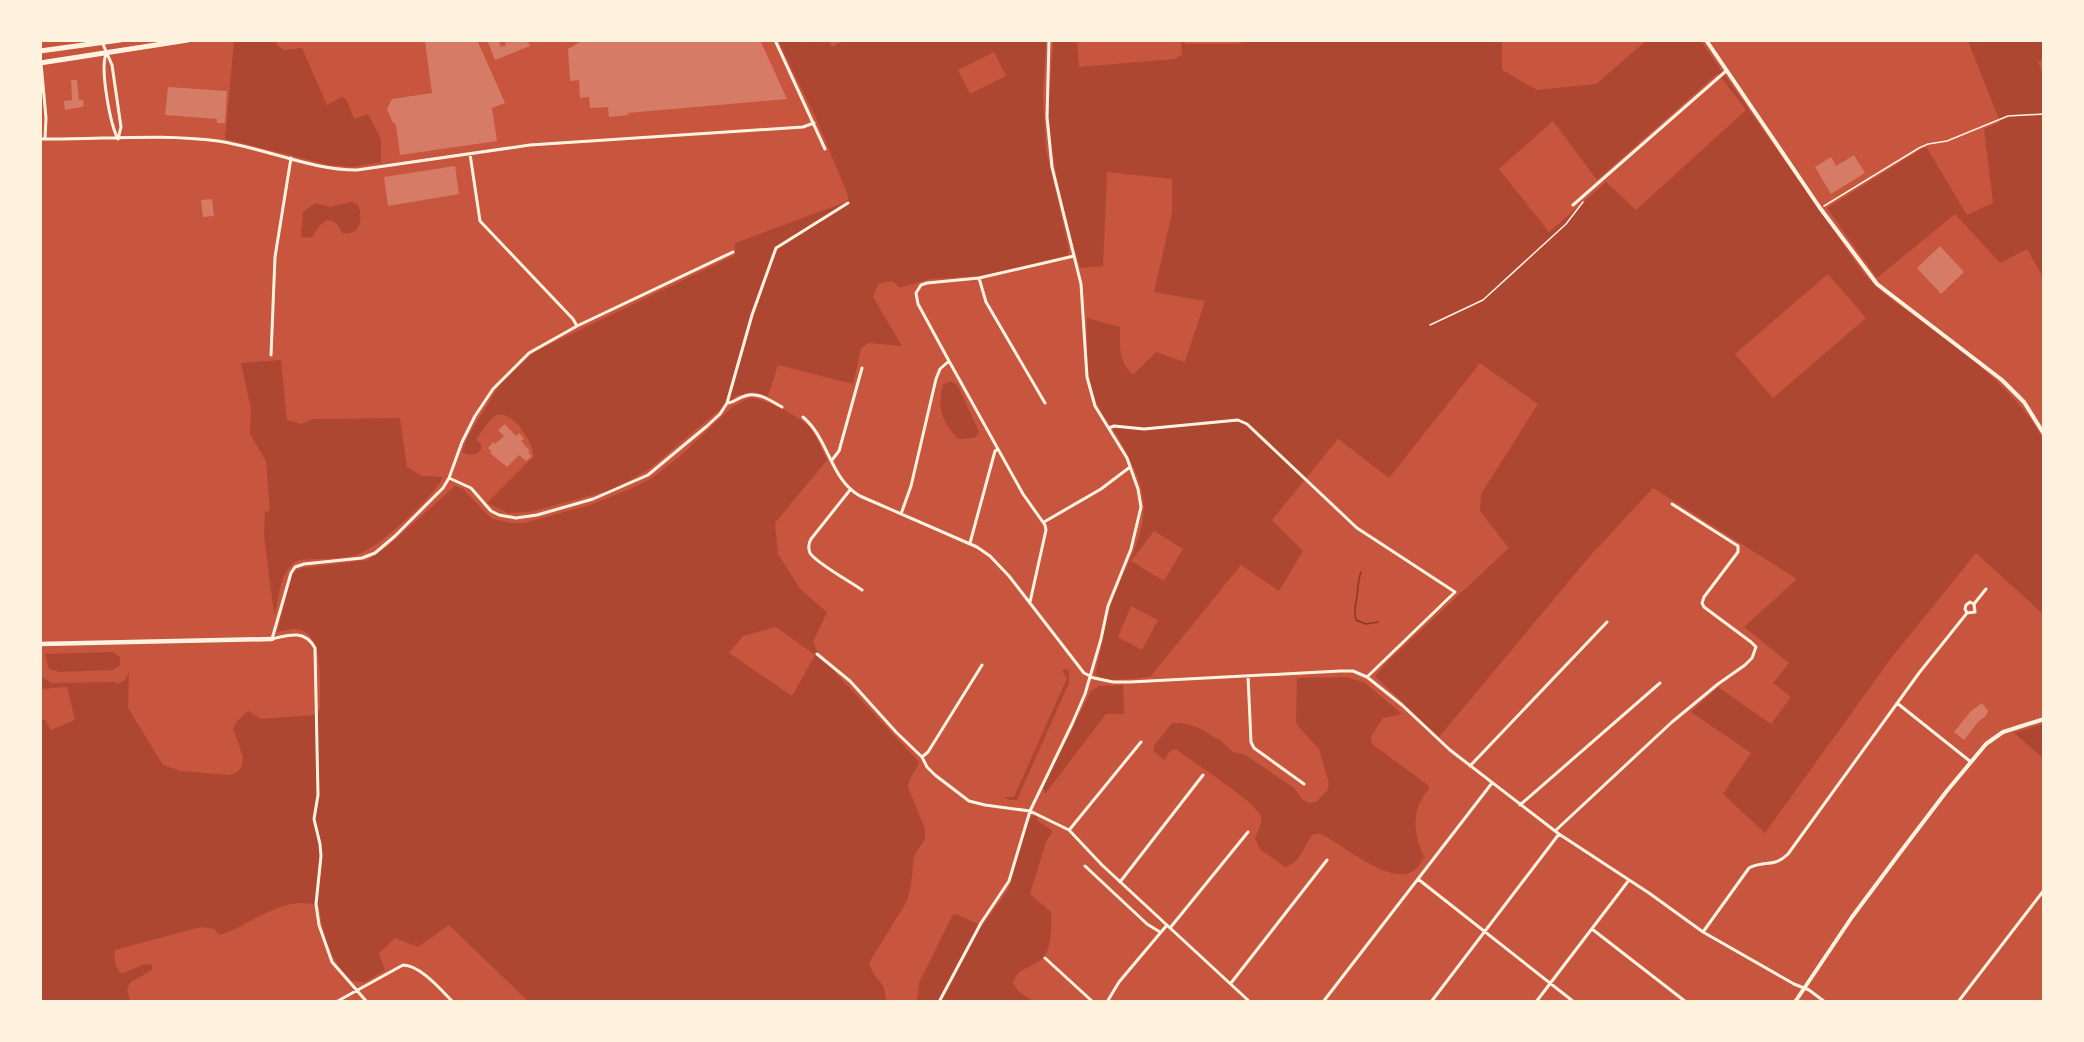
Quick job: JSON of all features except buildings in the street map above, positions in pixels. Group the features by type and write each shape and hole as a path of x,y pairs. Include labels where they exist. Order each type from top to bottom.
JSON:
{"highway":[{"path":"40,51 120,40"},
{"path":"41,63 188,40"}],"main road":[{"path":"40,644 272,639"}],"street":[{"path":"54,50 66,46 70,40"},
{"path":"775,40 825,150"},
{"path":"939,1002 981,923 1009,881 1030,811 1085,694 1108,606 1125,566 1139,517 1140,498 1130,467 1123,450 1095,406 1087,377 1083,298 1052,167 1047,117 1049,40"},
{"path":"1706,40 1820,208 1877,284 2002,380 2024,402 2043,434"},
{"path":"102,42 111,60 117,94 121,127 118,139"},
{"path":"106,54 103,66 112,128 118,139"},
{"path":"41,63 46,118 43,139 206,140 230,143 334,169 357,170 530,145 804,127 814,123"},
{"path":"1573,205 1726,71"},
{"path":"470,154 480,221 573,319 577,326"},
{"path":"271,355 275,256 291,158"},
{"path":"449,478 471,488 491,512 499,516 516,518 537,515 593,499 648,475 720,414 726,403 752,315 776,248 848,203"},
{"path":"367,1002 332,962 322,937 317,914 321,856 314,819 318,795 316,652 310,641 298,634 272,639 289,578 295,567 304,564 362,558 375,553 439,494 449,478 467,429 493,389 528,353 577,326 733,252"},
{"path":"1030,603 1046,530 1044,522 1023,494 948,361 918,304 916,293 918,288 927,283 979,278 1074,256"},
{"path":"979,278 986,302 1045,403"},
{"path":"901,514 911,486 936,379 940,369 948,361"},
{"path":"832,460 839,451 862,368"},
{"path":"726,403 756,394 782,407"},
{"path":"803,417 819,436 843,482 850,490 970,543 990,556 1084,673 1113,682 1340,671 1353,671 1367,677 1470,766 1557,832 1703,932 1794,984 1805,987 1825,1002"},
{"path":"1109,428 1114,426 1144,429 1238,420 1247,424 1357,528 1455,592 1367,677"},
{"path":"970,543 995,451 998,449"},
{"path":"1044,522 1101,489 1130,467"},
{"path":"850,490 810,539 809,549 811,555 862,590"},
{"path":"1431,1002 1557,832 1672,722 1742,667 1755,653 1755,647 1751,642 1704,608 1702,603 1739,549 1736,544 1672,504"},
{"path":"1703,932 1749,868 1777,862 1788,854 1897,704 1967,613 1975,612 1974,604 1986,589"},
{"path":"1967,613 1966,605 1974,604"},
{"path":"1470,766 1607,622"},
{"path":"818,654 850,681 922,757 927,767 935,775 969,801 1030,811 1070,830 1120,882 1250,1002"},
{"path":"922,757 928,752 982,665"},
{"path":"1248,676 1251,742 1254,748 1304,784"},
{"path":"1520,805 1660,683"},
{"path":"1897,704 1971,762"},
{"path":"1795,1002 1852,917 1971,762 2003,732 2043,719"},
{"path":"1070,830 1141,742"},
{"path":"1120,882 1203,775"},
{"path":"1323,1002 1492,783"},
{"path":"1107,1002 1119,982 1160,932 1169,926 1248,832"},
{"path":"1231,983 1327,860"},
{"path":"1085,866 1147,924 1160,932"},
{"path":"1418,879 1574,1002"},
{"path":"1536,1002 1629,880"},
{"path":"1958,1002 2043,890"},
{"path":"1592,929 1686,1002"},
{"path":"1045,958 1093,1002"},
{"path":"336,1002 404,965 409,965 418,969 453,1002"}],"path":[{"path":"1820,208 1928,144 1947,141 2008,116 2043,114"},
{"path":"1430,325 1489,295 1566,224 1583,204 1582,198"}],"shaded area":[{"path":"845,40 1046,41 1043,95 1046,149 1069,250 1068,255 980,276 931,279 899,288 893,281 878,284 873,297 902,346 869,343 861,348 853,384 778,365 768,396 753,392 736,396 648,470 611,490 530,512 508,513 487,503 533,457 530,444 515,422 501,415 492,418 476,439 481,444 481,450 472,455 462,452 468,436 499,386 534,352 735,255 735,243 846,202 849,198 816,118 778,41 801,41 802,43 829,41 832,47","holes":["994,52 1006,76 970,94 958,70"]},
{"path":"1241,40 1502,41 1502,70 1537,90 1596,84 1646,41 1701,41 1870,281 1989,374 2019,404 2043,439 2043,614 1976,553 1889,661 1765,833 1723,794 1751,753 1691,712 1718,687 1771,724 1791,697 1773,683 1789,663 1744,627 1797,579 1653,488 1590,556 1439,737 1375,676 1389,660 1509,548 1480,511 1481,494 1538,404 1480,363 1389,478 1338,439 1272,520 1303,551 1279,591 1241,565 1150,677 1114,680 1095,674 1110,607 1142,527 1143,498 1129,457 1105,419 1095,398 1089,376 1087,318 1120,327 1122,358 1133,375 1156,352 1185,362 1205,301 1154,292 1172,213 1172,179 1107,172 1103,266 1080,268 1060,194 1053,157 1049,99 1053,41 1077,41 1079,67 1175,59 1182,54 1181,41 1185,44 1241,44","holes":["1718,73 1746,110 1636,210 1606,182 1549,232 1499,169 1553,121 1597,180","1828,274 1866,318 1773,398 1735,354","1154,531 1183,549 1164,581 1131,561","1131,606 1158,620 1142,650 1118,637"]},
{"path":"234,41 275,41 284,50 302,48 327,105 342,97 346,99 354,119 368,114 381,139 381,162 353,167 329,165 225,139"},
{"path":"1968,41 2043,41 2043,60 2038,62 2044,77 2043,277 2027,249 2000,263 1955,214 1877,278 1827,208 1923,148 1927,148 1967,215 1993,203 1984,129 2000,122"},
{"path":"352,202 358,205 361,216 357,229 353,232 342,233 338,226 330,220 323,223 312,237 303,238 301,236 303,212 315,203 330,207"},
{"path":"281,360 287,420 301,424 313,419 400,418 407,467 422,476 443,477 418,508 392,532 368,549 352,556 299,560 293,564 284,576 274,613 264,536 265,512 270,511 266,461 250,434 251,409 241,363"},
{"path":"951,381 958,386 979,432 975,438 958,439 944,420 941,393 943,384"},
{"path":"749,398 764,401 800,420 812,430 816,437 827,460 775,523 778,554 801,590 827,612 813,642 819,655 919,762 909,780 908,787 925,829 925,839 914,856 907,901 869,963 884,988 886,1001 528,1001 449,925 418,947 395,938 379,953 385,970 365,982 352,981 338,965 329,947 319,906 306,903 281,907 220,935 214,929 201,927 115,950 114,956 118,970 122,974 144,964 152,965 152,970 131,982 127,988 130,1001 41,1001 41,718 51,730 75,720 67,687 41,689 40,669 43,678 52,683 114,682 118,684 125,680 129,672 128,708 163,765 181,771 230,775 242,766 243,757 233,729 237,721 248,711 261,719 315,715 320,709 319,662 312,640 306,632 296,629 277,632 292,575 296,570 368,560 388,546 455,486 462,488 493,519 511,523 524,523 590,505 652,478 680,456 732,407","holes":["776,627 815,655 792,696 729,653 743,636"]},
{"path":"112,652 120,657 120,665 113,670 59,672 49,669 45,654"},
{"path":"1069,670 1069,683 1017,800 1003,797 1014,797 1067,678 1062,671"},
{"path":"1347,677 1365,683 1402,714 1383,718 1371,736 1372,744 1428,785 1429,789 1419,804 1416,821 1420,848 1424,856 1416,869 1404,874 1374,866 1319,833 1312,835 1295,862 1285,867 1261,850 1255,839 1261,824 1261,816 1248,802 1176,749 1171,750 1164,760 1154,751 1154,746 1172,723 1197,727 1221,741 1233,752 1244,754 1294,788 1303,800 1310,803 1316,802 1327,791 1329,784 1319,749 1297,725 1297,678"},
{"path":"1123,685 1124,714 1106,714 1045,794 1043,787 1091,691 1099,686"},
{"path":"2044,724 2043,758 2014,733"},
{"path":"1032,816 1036,816 1039,822 1053,831 1046,842 1030,894 1051,912 1048,949 1040,960 1019,973 1013,982 1019,991 1034,1001 917,1002 919,983 952,916 956,914 982,926 1008,890 1025,829"}],"waterway":[{"path":"1361,572 1355,608 1356,620 1366,624 1378,622"}]}
